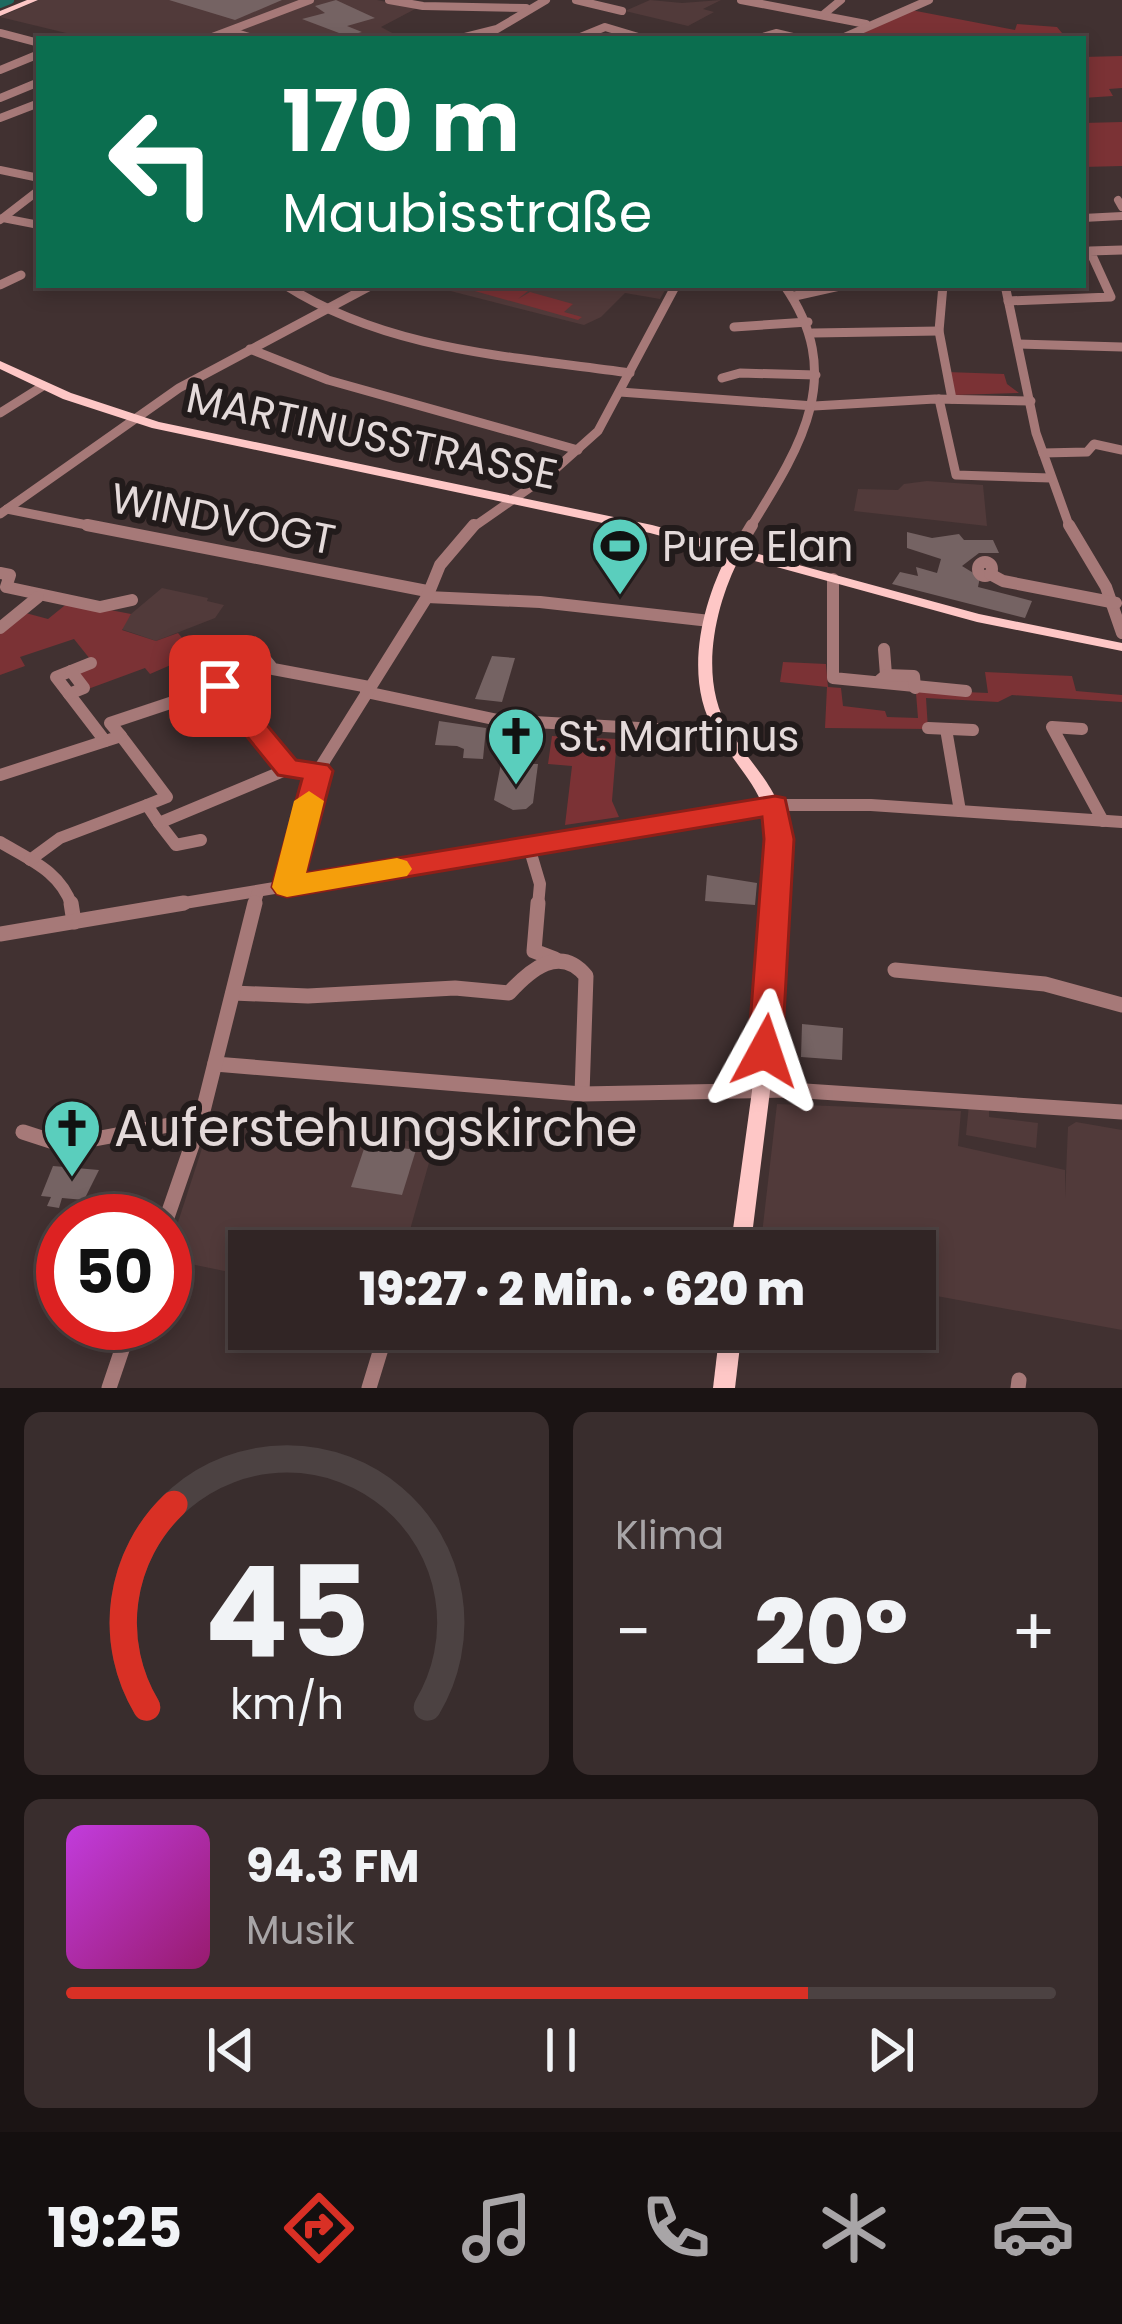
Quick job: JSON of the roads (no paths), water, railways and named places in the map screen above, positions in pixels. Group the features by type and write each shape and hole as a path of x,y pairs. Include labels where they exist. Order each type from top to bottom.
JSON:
{"main road":[{"path":"0,14 34,0"},
{"name":"MARTINUSSTRASSE","path":"0,364 43,386 133,418 737,550 1000,623 1122,646"},
{"path":"737,550 720,580 710,621 710,690 720,728 775,805 779,839 761,1091 743,1230"},
{"path":"724,1388 728,1350"}],"street":[{"path":"216,36 310,0"},
{"path":"389,0 423,6 526,8 546,0"},
{"path":"576,0 622,11"},
{"path":"741,0 866,24"},
{"path":"824,14 841,0"},
{"path":"846,36 929,0"},
{"path":"468,36 507,25 523,17 526,8"},
{"path":"583,36 605,27 631,36"},
{"path":"230,31 246,36"},
{"path":"1,33 36,42"},
{"path":"0,43 15,37"},
{"path":"0,70 36,55"},
{"path":"0,98 36,83"},
{"path":"0,118 36,104"},
{"path":"0,170 36,177"},
{"path":"2,219 36,192"},
{"path":"0,201 19,206"},
{"path":"1086,218 1122,216"},
{"path":"2,219 36,225"},
{"path":"1008,301 1111,297 1090,251 1122,250"},
{"path":"0,285 21,275"},
{"path":"289,288 324,310 417,344 630,373"},
{"path":"3,511 133,418 366,288"},
{"path":"287,887 318,771 466,533 598,431 674,288"},
{"path":"737,550 814,406 810,328 787,288"},
{"path":"795,296 831,288"},
{"path":"943,288 939,331 956,475 1051,478"},
{"path":"1005,288 1051,478 1071,529 1116,603 1122,632"},
{"path":"734,327 939,331"},
{"path":"1018,344 1122,347"},
{"path":"250,349 328,380 578,450"},
{"path":"722,378 726,374 816,375"},
{"path":"0,413 43,386"},
{"path":"620,392 814,406 945,399 1030,401"},
{"path":"1043,453 1087,452 1094,444 1122,450"},
{"name":"WINDVOGT","path":"3,511 427,594 710,621"},
{"path":"990,574 1004,581 1116,603"},
{"path":"5,576 6,587 101,610 132,600"},
{"path":"833,579 833,678 883,678"},
{"path":"0,628 45,595"},
{"path":"288,769 220,686 220,677 206,658 252,643 273,669 498,720 674,730 720,728"},
{"path":"884,649 887,687 966,691"},
{"path":"30,860 60,838 167,797 121,736 69,694 56,676 92,663"},
{"path":"103,725 220,686"},
{"path":"103,725 105,741"},
{"path":"928,728 973,730"},
{"path":"1082,729 1052,728 1102,821"},
{"path":"946,729 959,811"},
{"path":"0,775 121,736"},
{"path":"159,823 288,769 318,771"},
{"path":"0,934 775,805 1122,822"},
{"path":"146,806 176,845 201,841"},
{"path":"0,842 63,881 70,893 74,922"},
{"path":"530,847 540,884 534,951 577,965 586,976 582,1094"},
{"path":"175,1194 201,1119 258,892"},
{"path":"233,993 398,994 434,988 509,993 530,970 555,958"},
{"path":"895,970 1045,983 1122,1005"},
{"path":"215,1064 582,1094 761,1091 1030,1102 1122,1112"},
{"path":"23,1132 63,1145 201,1119"},
{"path":"109,1388 122,1350"},
{"path":"369,1388 381,1350"}],"waterway":[{"path":"0,4 10,0"}],"place":[{"name":"Pure Elan","path":"620,597"},
{"name":"St. Martinus","path":"516,787"},
{"name":"Auferstehungskirche","path":"72,1179"}]}
